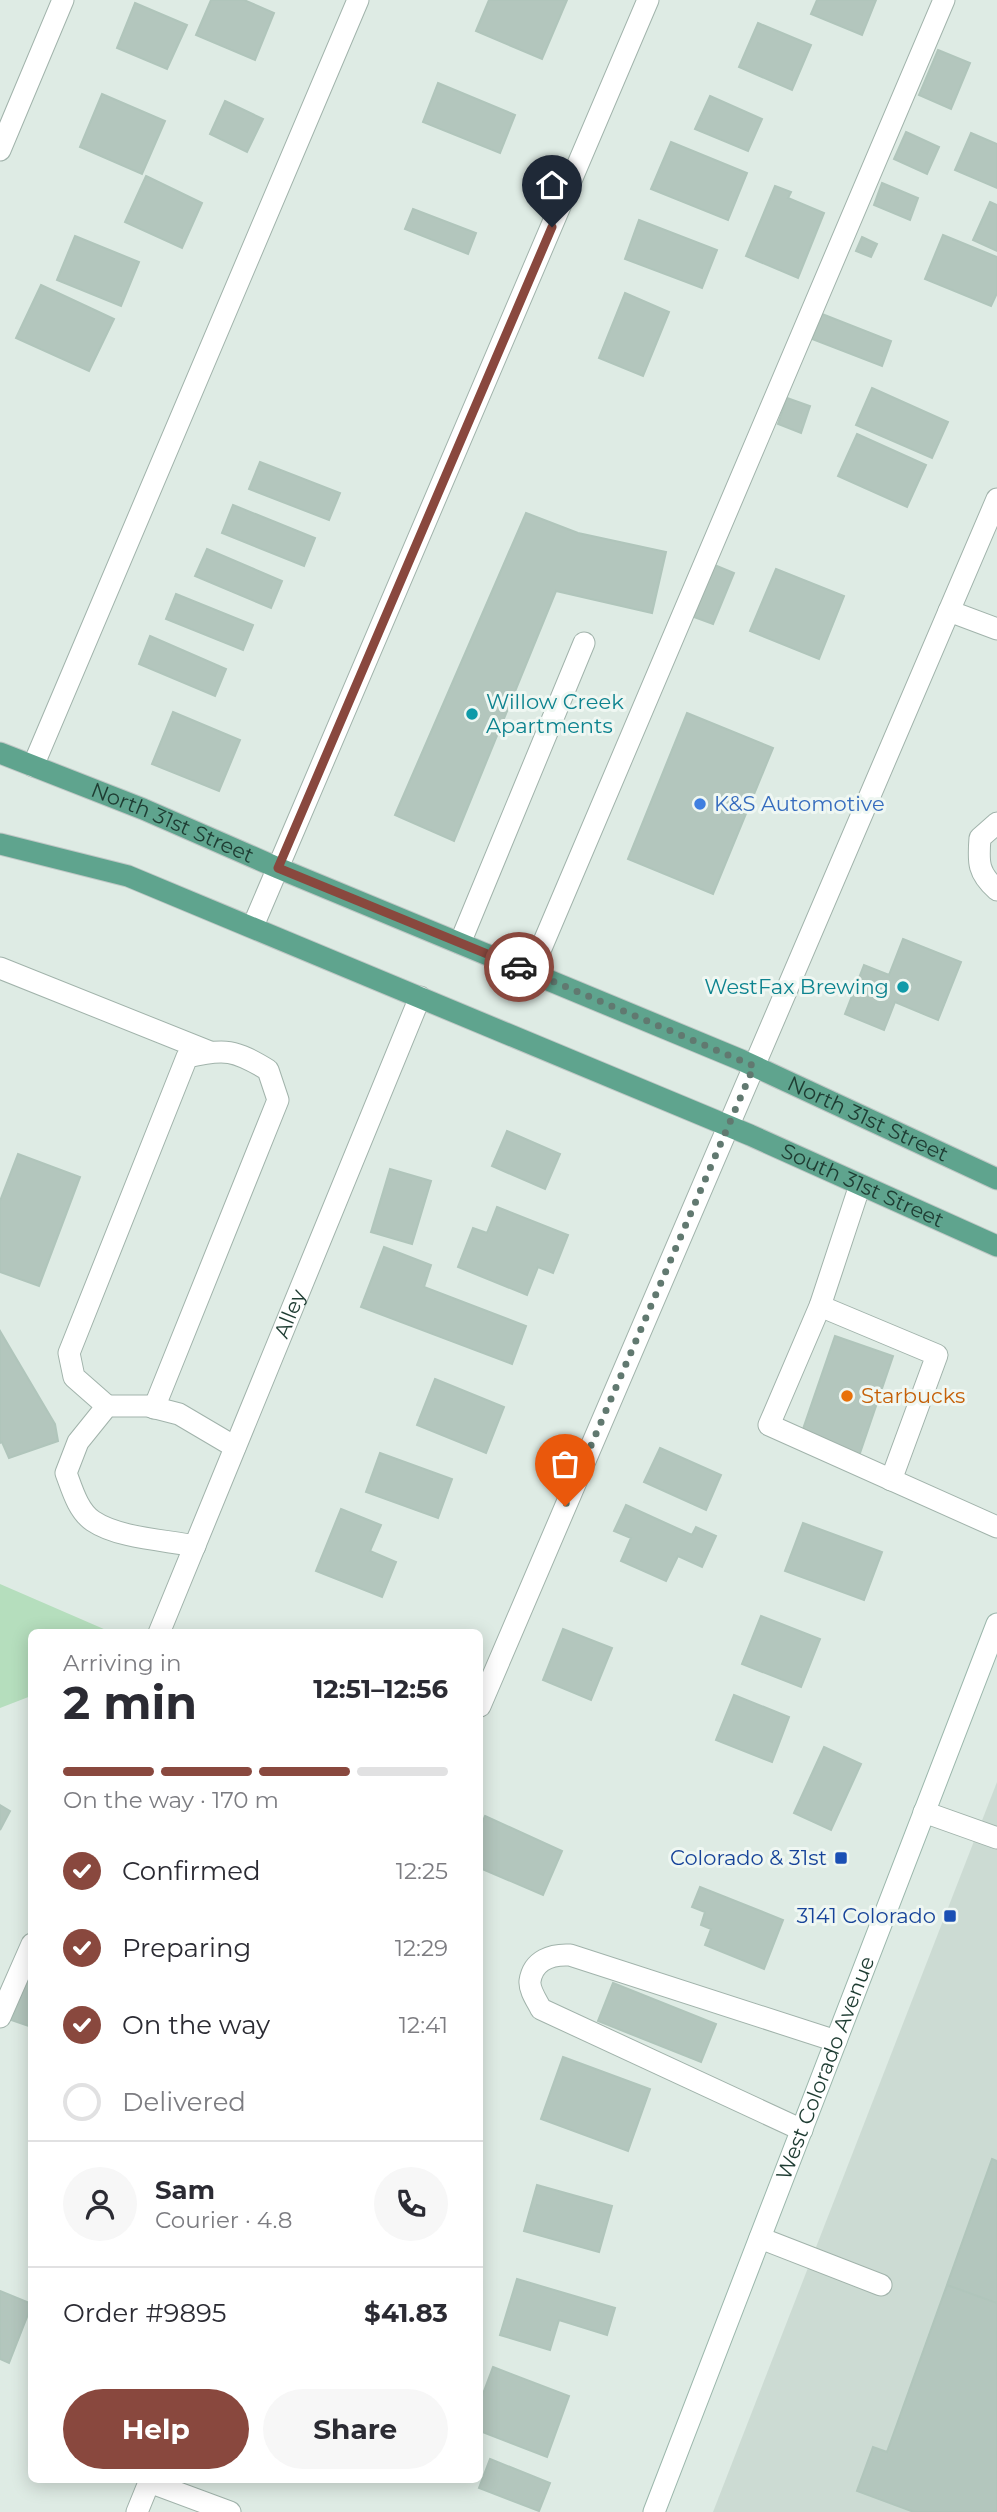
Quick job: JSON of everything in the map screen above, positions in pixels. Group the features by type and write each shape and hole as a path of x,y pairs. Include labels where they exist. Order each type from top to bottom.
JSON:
{"main road":[{"name":"North 31st Street","path":"0,753 144,809 278,868 754,1066 997,1179"},
{"path":"0,844 128,876 729,1126"},
{"name":"South 31st Street","path":"729,1126 997,1246"}],"street":[{"path":"0,150 63,0"},
{"path":"33,766 358,0"},
{"path":"253,926 648,0"},
{"path":"531,972 944,0"},
{"path":"483,1699 997,499"},
{"path":"949,611 997,629"},
{"path":"460,943 584,643"},
{"path":"997,823 980,838 978,862 988,882 997,890"},
{"path":"0,968 210,1052"},
{"name":"Alley","path":"161,1629 420,997"},
{"path":"154,1408 278,1100 268,1070 241,1054 210,1052 187,1057 69,1353 74,1377 107,1406 154,1408 179,1414 235,1447"},
{"path":"860,1185 820,1306 769,1425 997,1527"},
{"path":"820,1306 937,1354 891,1480"},
{"path":"107,1406 78,1443 66,1473 76,1500 91,1520 121,1533 195,1546"},
{"name":"West Colorado Avenue","path":"654,2512 924,1812 992,1649 997,1624"},
{"path":"924,1812 997,1838"},
{"path":"0,2017 28,1953"},
{"path":"802,2130 541,2008 531,1990 530,1980 542,1960 556,1954 570,1955 836,2041"},
{"path":"760,2238 881,2285"},
{"path":"137,2512 149,2483"},
{"path":"155,2483 230,2512"}],"shaded area":[{"path":"997,1782 997,2512 713,2512"}],"green space":[{"path":"0,1584 104,1629 28,1629 28,1697 0,1708"}],"building":[{"path":"211,0 244,0 274,13 255,60 196,35"},
{"path":"489,0 567,0 542,59 476,31"},
{"path":"817,0 876,0 862,35 811,14"},
{"path":"135,3 187,25 167,69 117,48"},
{"path":"758,23 811,45 792,90 739,67"},
{"path":"938,50 970,63 951,109 919,95"},
{"path":"438,83 515,115 500,153 423,122"},
{"path":"102,94 165,121 142,174 80,147"},
{"path":"710,96 762,119 748,151 695,129"},
{"path":"225,101 263,119 247,152 210,134"},
{"path":"906,132 939,147 927,174 894,159"},
{"path":"971,133 997,144 997,188 955,170"},
{"path":"671,142 747,173 728,220 651,189"},
{"path":"146,176 202,203 182,248 125,222"},
{"path":"882,183 918,198 910,220 874,205"},
{"path":"775,186 791,192 788,198 824,213 798,278 746,256"},
{"path":"990,202 997,205 997,251 973,240"},
{"path":"413,209 476,233 468,254 405,229"},
{"path":"639,220 717,250 702,288 625,259"},
{"path":"943,235 997,257 997,293 991,306 925,279"},
{"path":"75,236 139,262 121,306 57,280"},
{"path":"862,237 877,244 871,257 856,251"},
{"path":"41,285 114,319 89,371 16,338"},
{"path":"625,293 669,312 643,376 599,358"},
{"path":"822,314 891,341 882,366 812,339"},
{"path":"872,388 948,422 932,458 856,425"},
{"path":"787,398 810,406 801,433 778,424"},
{"path":"857,434 926,465 907,507 838,476"},
{"path":"260,462 340,493 329,520 249,489"},
{"path":"233,505 315,538 304,566 222,533"},
{"name":"Willow Creek Apartments","path":"526,513 578,533 666,552 652,613 556,591 454,841 395,815"},
{"path":"207,549 282,581 271,608 195,576"},
{"path":"712,564 734,573 713,624 691,616"},
{"path":"776,569 844,596 819,659 750,631"},
{"path":"176,594 253,625 243,650 166,619"},
{"path":"150,636 226,669 215,696 139,664"},
{"path":"173,712 240,740 219,791 152,764"},
{"name":"K&S Automotive","path":"687,713 773,748 713,894 628,859"},
{"name":"WestFax Brewing","path":"903,939 961,962 938,1020 895,1002 884,1030 845,1014 864,965 889,975"},
{"path":"507,1131 560,1154 545,1189 492,1166"},
{"path":"18,1154 80,1177 39,1286 0,1272 0,1201"},
{"path":"390,1169 431,1181 412,1244 371,1232"},
{"path":"497,1207 568,1235 553,1273 538,1267 527,1295 458,1267 473,1228 487,1233"},
{"path":"384,1247 431,1265 424,1287 526,1326 512,1364 361,1307"},
{"path":"0,1331 55,1424 58,1441 9,1458 2,1442 0,1443"},
{"name":"Starbucks","path":"835,1336 893,1356 859,1456 801,1435"},
{"path":"435,1379 504,1407 486,1453 417,1425"},
{"path":"660,1448 721,1475 706,1510 644,1482"},
{"path":"380,1453 452,1479 438,1518 366,1492"},
{"path":"626,1505 692,1535 696,1527 716,1536 702,1567 678,1556 666,1581 621,1561 631,1538 614,1531"},
{"path":"341,1509 381,1525 370,1551 396,1562 382,1597 316,1571"},
{"path":"803,1523 882,1552 864,1600 785,1571"},
{"path":"761,1616 820,1639 801,1687 742,1664"},
{"path":"563,1629 612,1648 591,1700 543,1680"},
{"path":"734,1695 789,1717 772,1762 716,1740"},
{"path":"824,1747 861,1764 831,1830 794,1813"},
{"path":"0,1805 10,1811 0,1830"},
{"path":"485,1816 562,1851 543,1895 483,1869"},
{"path":"700,1887 783,1920 764,1969 705,1945 711,1929 701,1925 705,1912 692,1907"},
{"path":"28,1980 28,2026 11,2020"},
{"path":"613,1983 716,2024 701,2062 598,2021"},
{"path":"563,2057 650,2089 628,2151 541,2119"},
{"path":"992,2159 997,2161 997,2303 947,2285"},
{"path":"537,2185 612,2206 599,2252 524,2231"},
{"path":"517,2279 615,2308 607,2335 559,2320 550,2350 500,2335"},
{"path":"947,2285 997,2303 997,2512 914,2512 857,2491 873,2447 887,2452"},
{"path":"0,2291 28,2302 28,2314 9,2363 0,2359"},
{"path":"493,2367 569,2396 547,2457 483,2432 483,2394"},
{"path":"490,2459 550,2483 539,2511 479,2488"}],"way so far":[{"path":"519,967 754,1066 565,1506"}],"place":[{"name":"Willow Creek Apartments","path":"472,714"},
{"name":"K&S Automotive","path":"700,804"},
{"name":"WestFax Brewing","path":"903,987"},
{"name":"Starbucks","path":"847,1396"},
{"name":"Colorado & 31st","path":"841,1858"},
{"name":"3141 Colorado","path":"950,1916"}],"route":[{"path":"519,967 278,868 552,227"}]}
